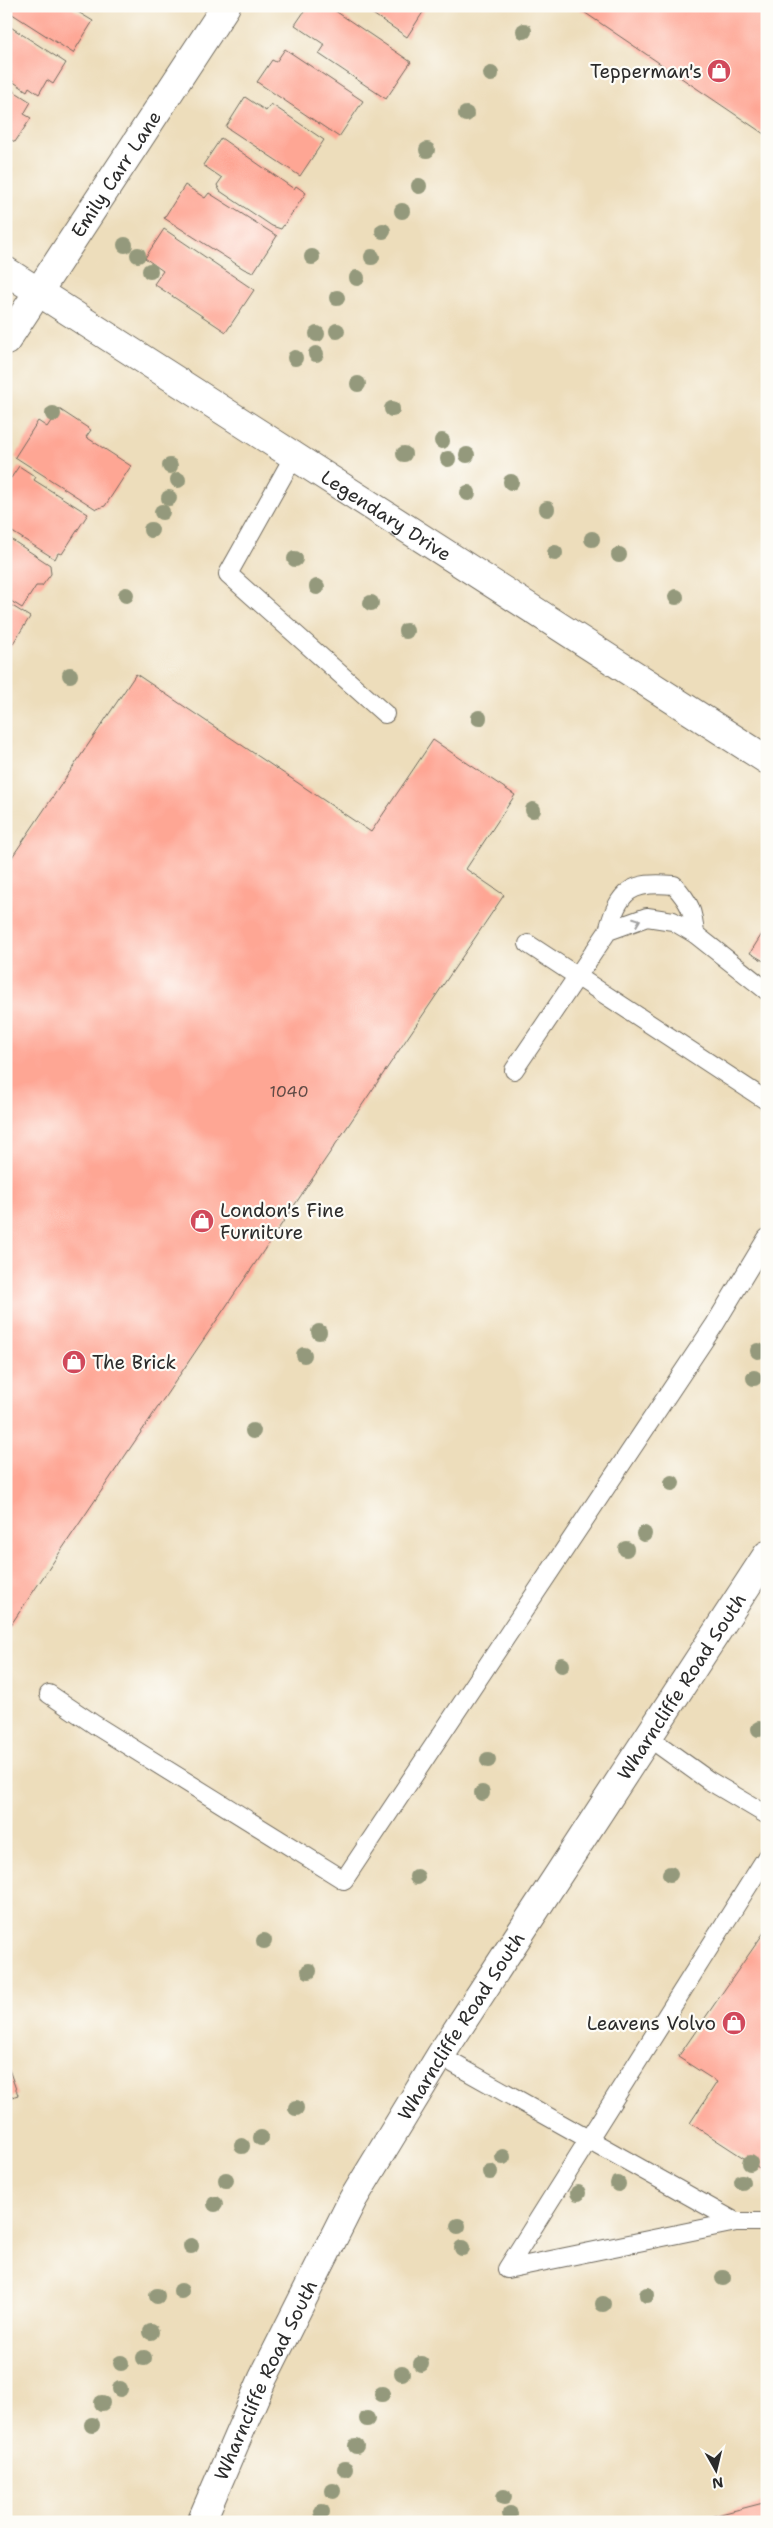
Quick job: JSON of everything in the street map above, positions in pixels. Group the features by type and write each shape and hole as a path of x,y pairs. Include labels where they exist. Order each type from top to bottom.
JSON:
{"street":[{"name":"Emily Carr Lane","path":"6,342 226,6"},
{"name":"Legendary Drive","path":"6,271 767,760"},
{"name":"Wharncliffe Road South","path":"201,2522 263,2378 353,2199 440,2056 767,1555"}],"lane":[{"path":"294,456 228,574 385,714"},
{"path":"514,1070 608,931 614,910 626,891 651,883 674,885 688,901 694,917 695,934"},
{"path":"608,931 647,917 674,921 695,934 767,991"},
{"path":"528,944 578,975 767,1101"},
{"path":"49,1694 95,1725 344,1880 710,1332 767,1238"},
{"path":"648,1737 708,1780 767,1815"},
{"path":"767,1856 507,2268 736,2222 767,2222"},
{"path":"440,2056 736,2222"}],"building":[{"path":"6,6 74,6 73,9 93,21 73,53 6,10"},
{"path":"308,6 328,6 411,62 386,99 319,54 325,45 295,25"},
{"path":"361,6 427,6 407,37"},
{"name":"Tepperman's","path":"575,6 767,6 767,136"},
{"path":"6,24 66,63 53,84 47,80 39,94 29,87 27,91 6,77"},
{"path":"285,49 363,101 339,137 257,82 272,60 276,62"},
{"path":"6,86 31,102 24,114 31,118 15,142 6,137"},
{"path":"245,97 266,111 271,104 324,140 300,176 226,127"},
{"path":"221,138 294,189 296,186 306,193 281,229 272,226 220,191 217,185 222,178 203,165"},
{"path":"185,185 205,198 209,193 277,236 253,273 164,218"},
{"path":"164,229 254,290 226,332 154,284 163,271 145,258"},
{"path":"59,409 91,430 86,437 131,466 105,506 96,509 15,457 38,421 47,427"},
{"path":"19,466 36,477 34,480 88,514 62,554 58,553 55,559 6,528 6,475 11,478"},
{"path":"6,536 50,565 51,574 42,586 36,586 22,608 6,598"},
{"path":"6,602 30,617 6,654"},
{"path":"136,674 371,832 433,740 515,795 466,869 504,895 6,1632 6,866"},
{"path":"767,926 767,963 750,953"},
{"name":"Leavens Volvo","path":"767,1928 767,2173 690,2123 717,2082 678,2057"},
{"path":"6,2061 18,2095 6,2099"},
{"path":"767,2502 767,2522 694,2522 694,2521"}],"place":[{"name":"Tepperman's","path":"719,71"},
{"name":"London's Fine Furniture","path":"202,1221"},
{"name":"The Brick","path":"74,1362"},
{"name":"Leavens Volvo","path":"734,2023"}]}
